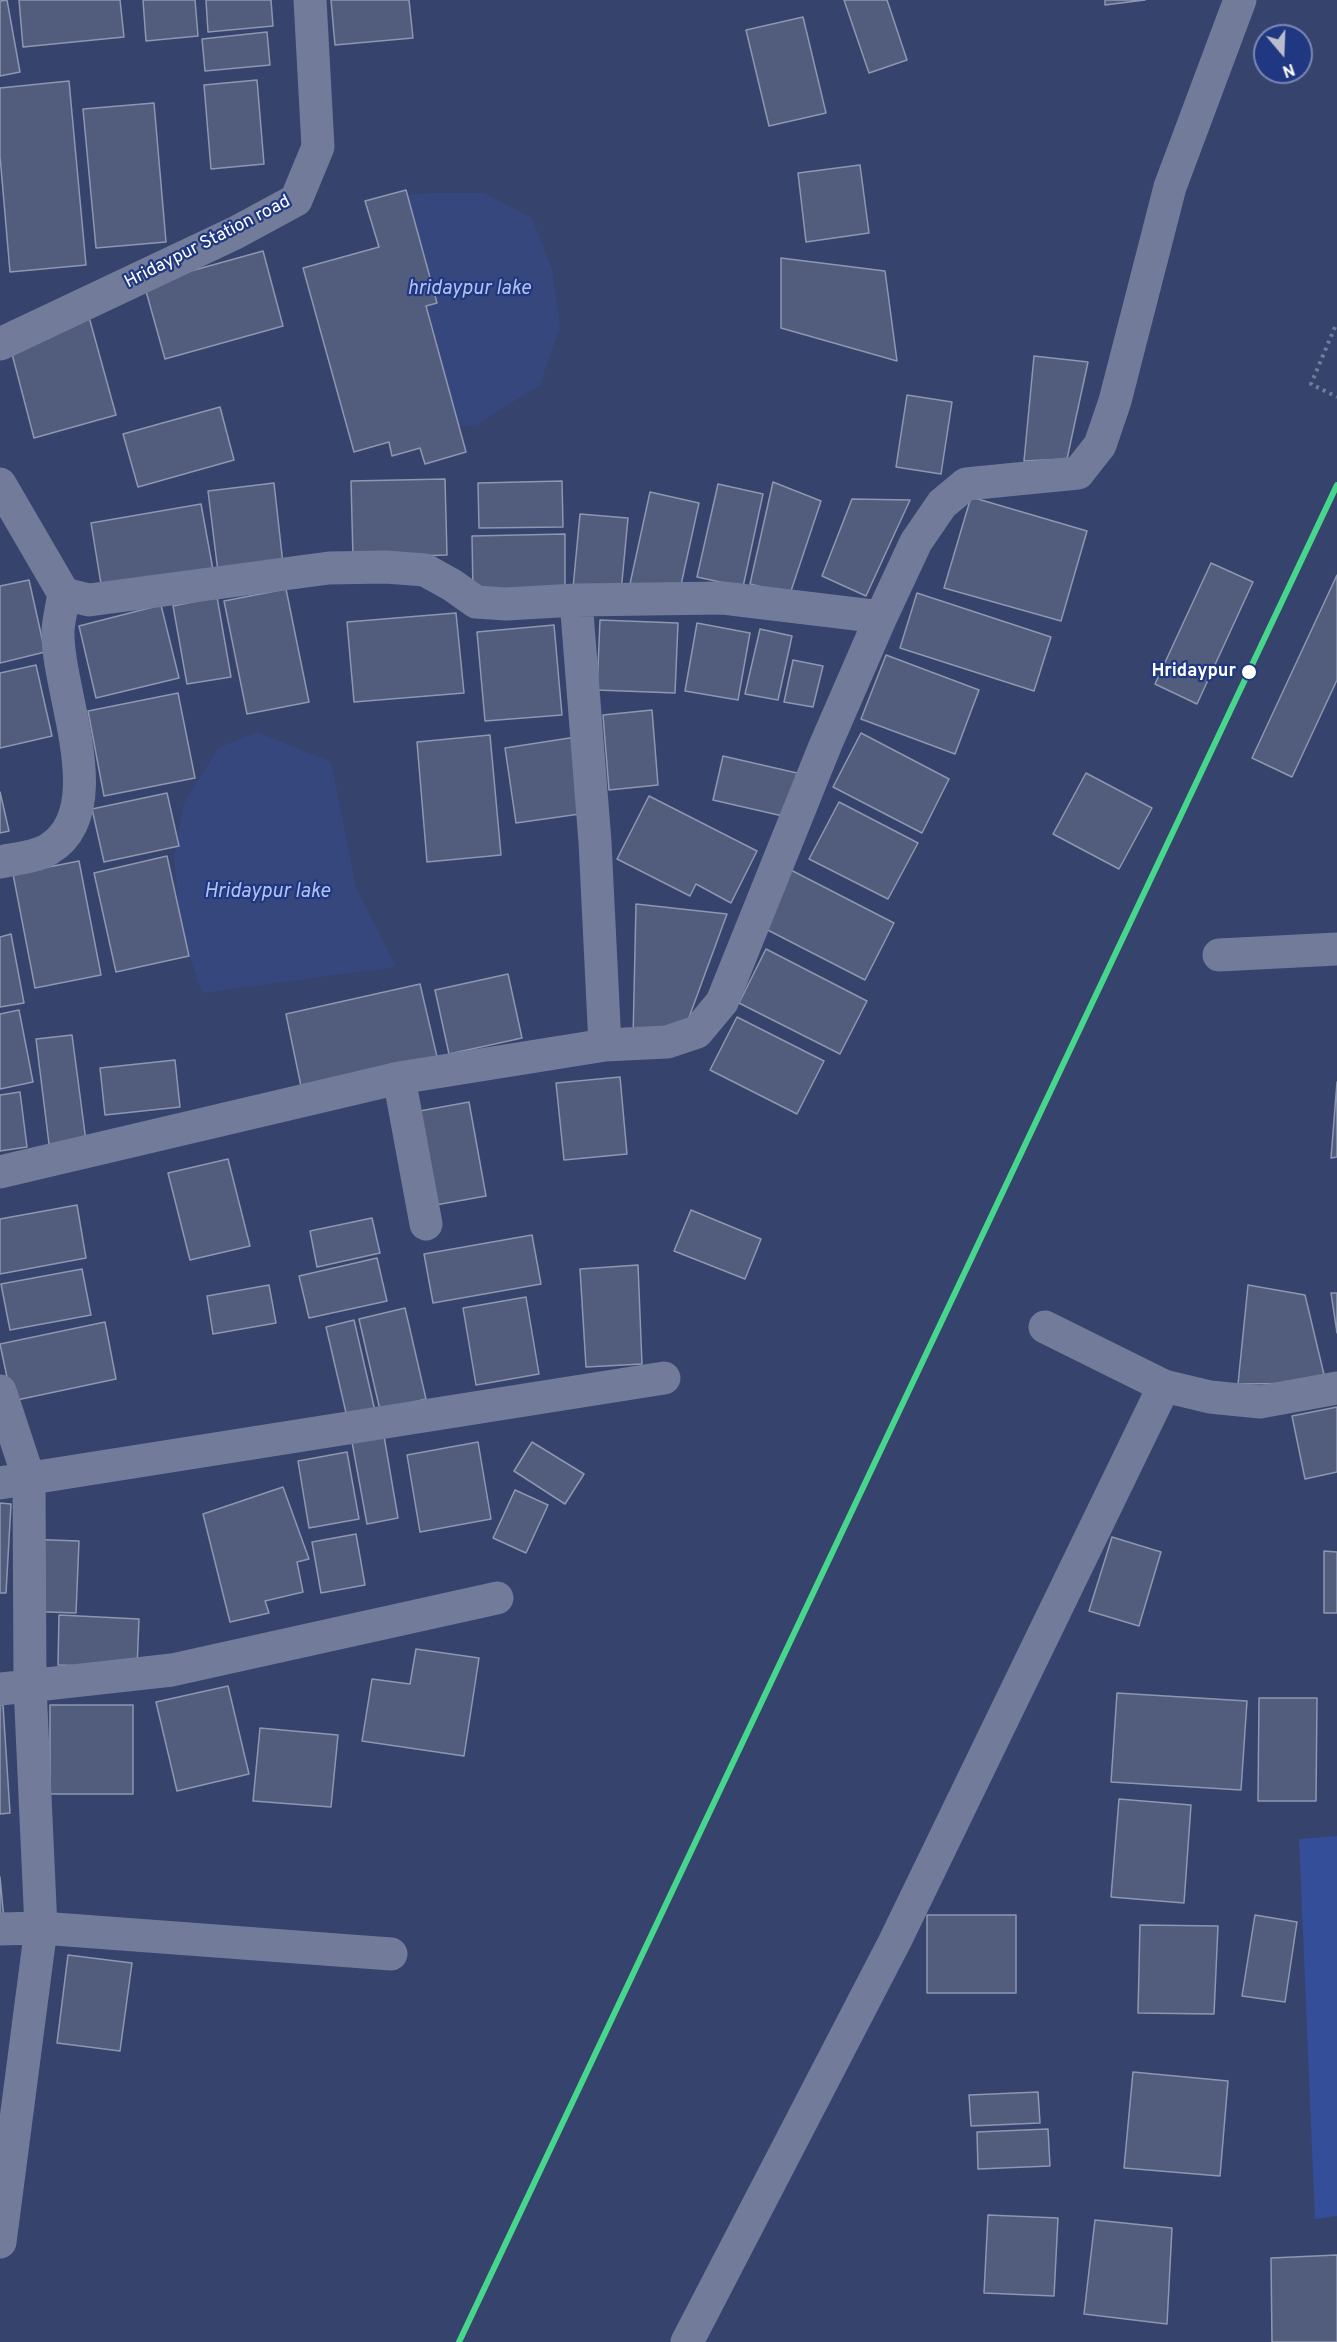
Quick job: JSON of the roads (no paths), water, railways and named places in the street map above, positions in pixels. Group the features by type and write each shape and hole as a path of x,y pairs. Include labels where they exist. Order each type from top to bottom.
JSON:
{"street":[{"name":"Hridaypur Station road","path":"0,344 235,233 296,200 318,147 310,0"},
{"path":"0,1172 399,1078 604,1046 667,1042 697,1032 722,1002 825,746 881,617 916,542 942,504 966,484 1078,473 1100,446 1115,401 1170,187 1240,0"},
{"path":"0,484 64,594 58,630 64,682 80,768 74,824 49,849 0,862"},
{"path":"64,594 89,600 329,568 386,567 424,570 453,585 476,602 506,604 576,600 723,598 881,617"},
{"path":"576,600 595,842 604,1046"},
{"path":"1219,955 1337,949"},
{"path":"399,1078 426,1224"},
{"path":"1045,1327 1164,1386 1210,1397 1260,1402 1337,1388"},
{"path":"15,1481 664,1378"},
{"path":"687,2342 895,1941 1164,1386"},
{"path":"0,1391 15,1481 15,1687 41,1928 0,2242"},
{"path":"15,1687 172,1670 497,1598"},
{"path":"0,1929 41,1928 391,1954"}],"water":[{"name":"hridaypur lake","path":"431,193 484,193 532,218 552,269 560,327 540,385 476,425 406,434 369,197"},
{"name":"Hridaypur lake","path":"257,732 331,762 356,888 396,967 202,993 181,931 174,856 184,803 218,748"}],"place":[{"name":"Hridaypur","path":"1249,672"}]}
